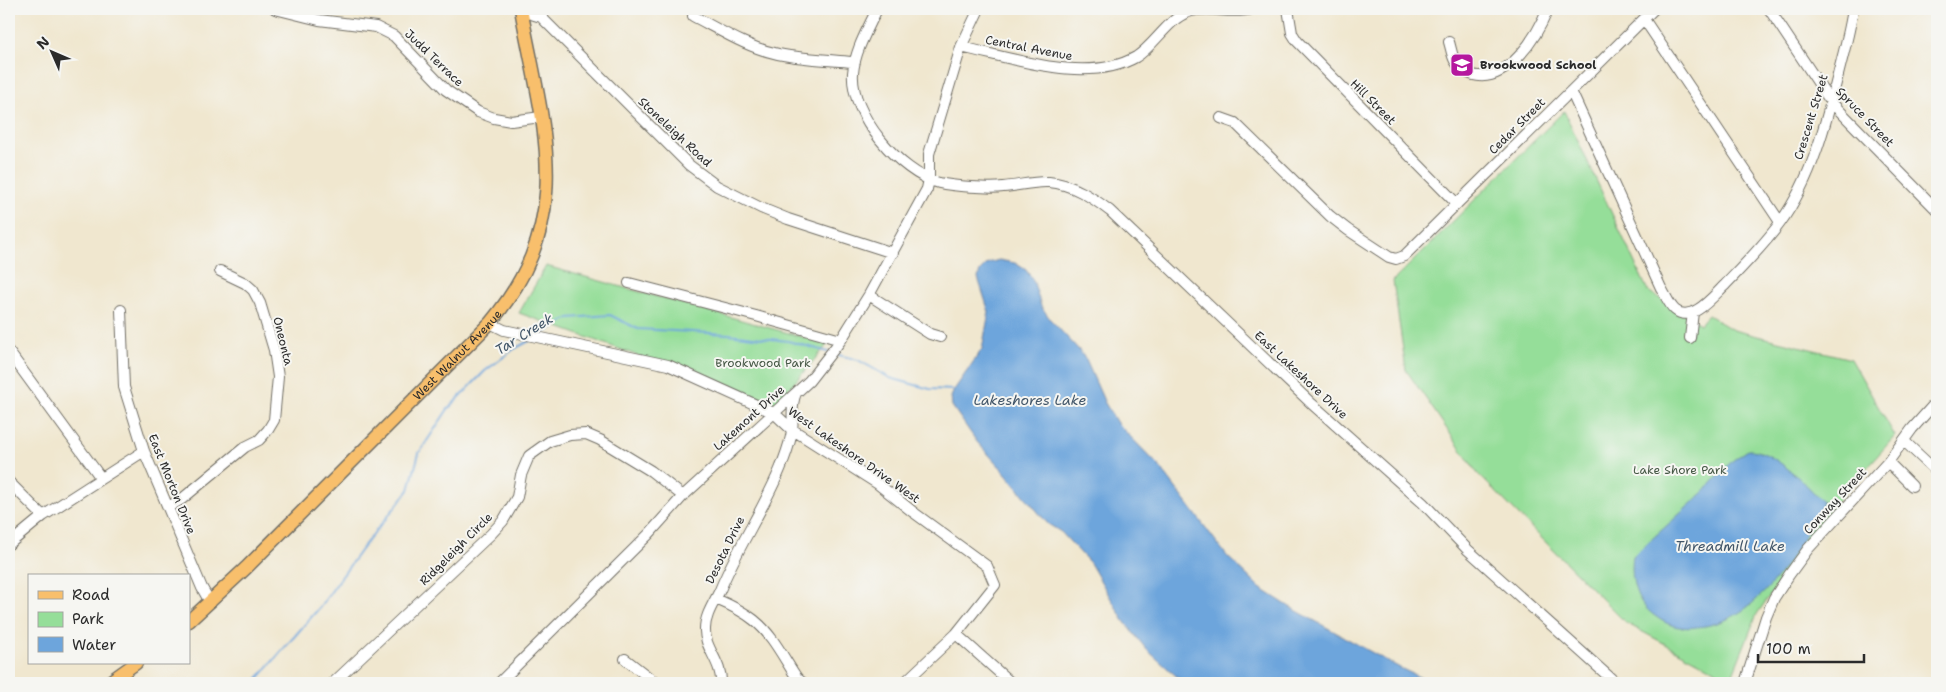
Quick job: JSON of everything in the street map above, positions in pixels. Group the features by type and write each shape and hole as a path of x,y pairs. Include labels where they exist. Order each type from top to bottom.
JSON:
{"main road":[{"name":"West Walnut Avenue","path":"190,620 490,323 506,303 521,279 539,235 545,206 548,162 521,10"},
{"path":"108,683 135,664"}],"street":[{"name":"Judd Terrace","path":"275,9 319,20 376,27 394,36 446,90 485,115 511,121 541,117"},
{"path":"306,16 315,9"},
{"path":"877,9 855,62 853,74 854,91 859,106 870,126 900,159 918,174 929,179"},
{"name":"Lakemont Drive","path":"499,683 649,534 683,496 809,381 841,340 869,295 927,190 929,154 961,47 979,9"},
{"name":"Central Avenue","path":"961,47 1059,68 1080,70 1112,67 1139,55 1186,12 1206,10 1242,11 1252,9"},
{"name":"Hill Street","path":"1288,9 1292,33 1297,41 1457,204"},
{"path":"1449,42 1455,61 1466,73 1481,77 1496,74 1508,66 1535,37 1548,9"},
{"name":"Cedar Street","path":"1222,118 1235,124 1330,216 1389,257 1396,259 1404,256 1654,9"},
{"name":"Spruce Street","path":"1769,9 1831,102 1937,210"},
{"name":"Crescent Street","path":"1693,312 1707,303 1746,263 1780,222 1795,197 1814,156 1831,102 1853,9"},
{"name":"Stoneleigh Road","path":"521,10 540,17 676,152 701,175 717,186 788,219 893,253"},
{"path":"693,16 721,31 769,51 802,58 855,62"},
{"path":"1644,19 1780,222"},
{"path":"1571,91 1661,288 1676,310 1685,313 1693,312 1690,338"},
{"name":"East Lakeshore Drive","path":"929,179 941,183 1001,188 1049,182 1083,192 1098,201 1312,404 1423,504 1468,550 1616,683"},
{"name":"Oneonta","path":"168,507 182,499 245,447 259,440 274,420 278,377 274,350 260,303 253,290 245,283 231,274 220,271"},
{"path":"629,283 841,340"},
{"path":"869,295 930,334 940,337"},
{"name":"East Morton Drive","path":"121,310 124,387 144,451 202,588 210,602"},
{"name":"West Lakeshore Drive West","path":"490,323 504,330 668,365 774,413 792,430 878,484 987,566 995,585 956,634"},
{"path":"9,352 101,478"},
{"name":"Desota Drive","path":"721,683 722,676 706,641 707,617 727,572 781,467 792,430 791,412 796,393"},
{"name":"Conway Street","path":"1745,683 1774,598 1808,548 1888,462 1937,401"},
{"name":"Ridgeleigh Circle","path":"333,683 419,604 497,528 517,498 521,475 529,456 550,441 570,435 586,434 651,471 683,496"},
{"path":"1904,441 1937,472"},
{"path":"9,544 43,516 144,451"},
{"path":"1888,462 1912,486"},
{"path":"9,482 43,516"},
{"path":"716,599 739,609 755,621 772,639 802,683"},
{"path":"904,683 956,634 1011,683"},
{"path":"625,659 656,683"}],"green space":[{"name":"Lake Shore Park","path":"1564,111 1648,291 1700,324 1708,315 1733,330 1851,359 1895,436 1832,507 1757,614 1731,679 1626,623 1478,474 1406,370 1393,281"},
{"name":"Brookwood Park","path":"546,266 828,344 775,405 519,313"}],"water":[{"name":"Lakeshores Lake","path":"999,260 1015,263 1026,270 1033,280 1041,306 1086,360 1105,403 1117,423 1160,467 1227,556 1260,588 1290,607 1400,668 1432,683 1184,683 1146,649 1124,621 1090,563 1061,532 1048,524 977,442 952,406 951,397 954,390 982,349 989,312 978,278 980,271 988,263"},
{"name":"Threadmill Lake","path":"1748,450 1757,451 1778,461 1823,502 1821,507 1787,564 1773,583 1740,612 1720,622 1698,627 1686,628 1666,623 1648,610 1638,597 1632,573 1633,556 1704,492 1732,461"}],"waterway":[{"name":"Tar Creek","path":"542,334 569,318 610,315 638,329 728,334 788,341 828,352"},
{"name":"Tar Creek","path":"254,683 320,607 363,547 409,490 419,453 448,409 485,371 514,349 531,340"},
{"name":"Tar Creek","path":"835,354 858,360 890,378 930,389 954,390"}],"place":[{"name":"Brookwood School","path":"1462,65"}]}
